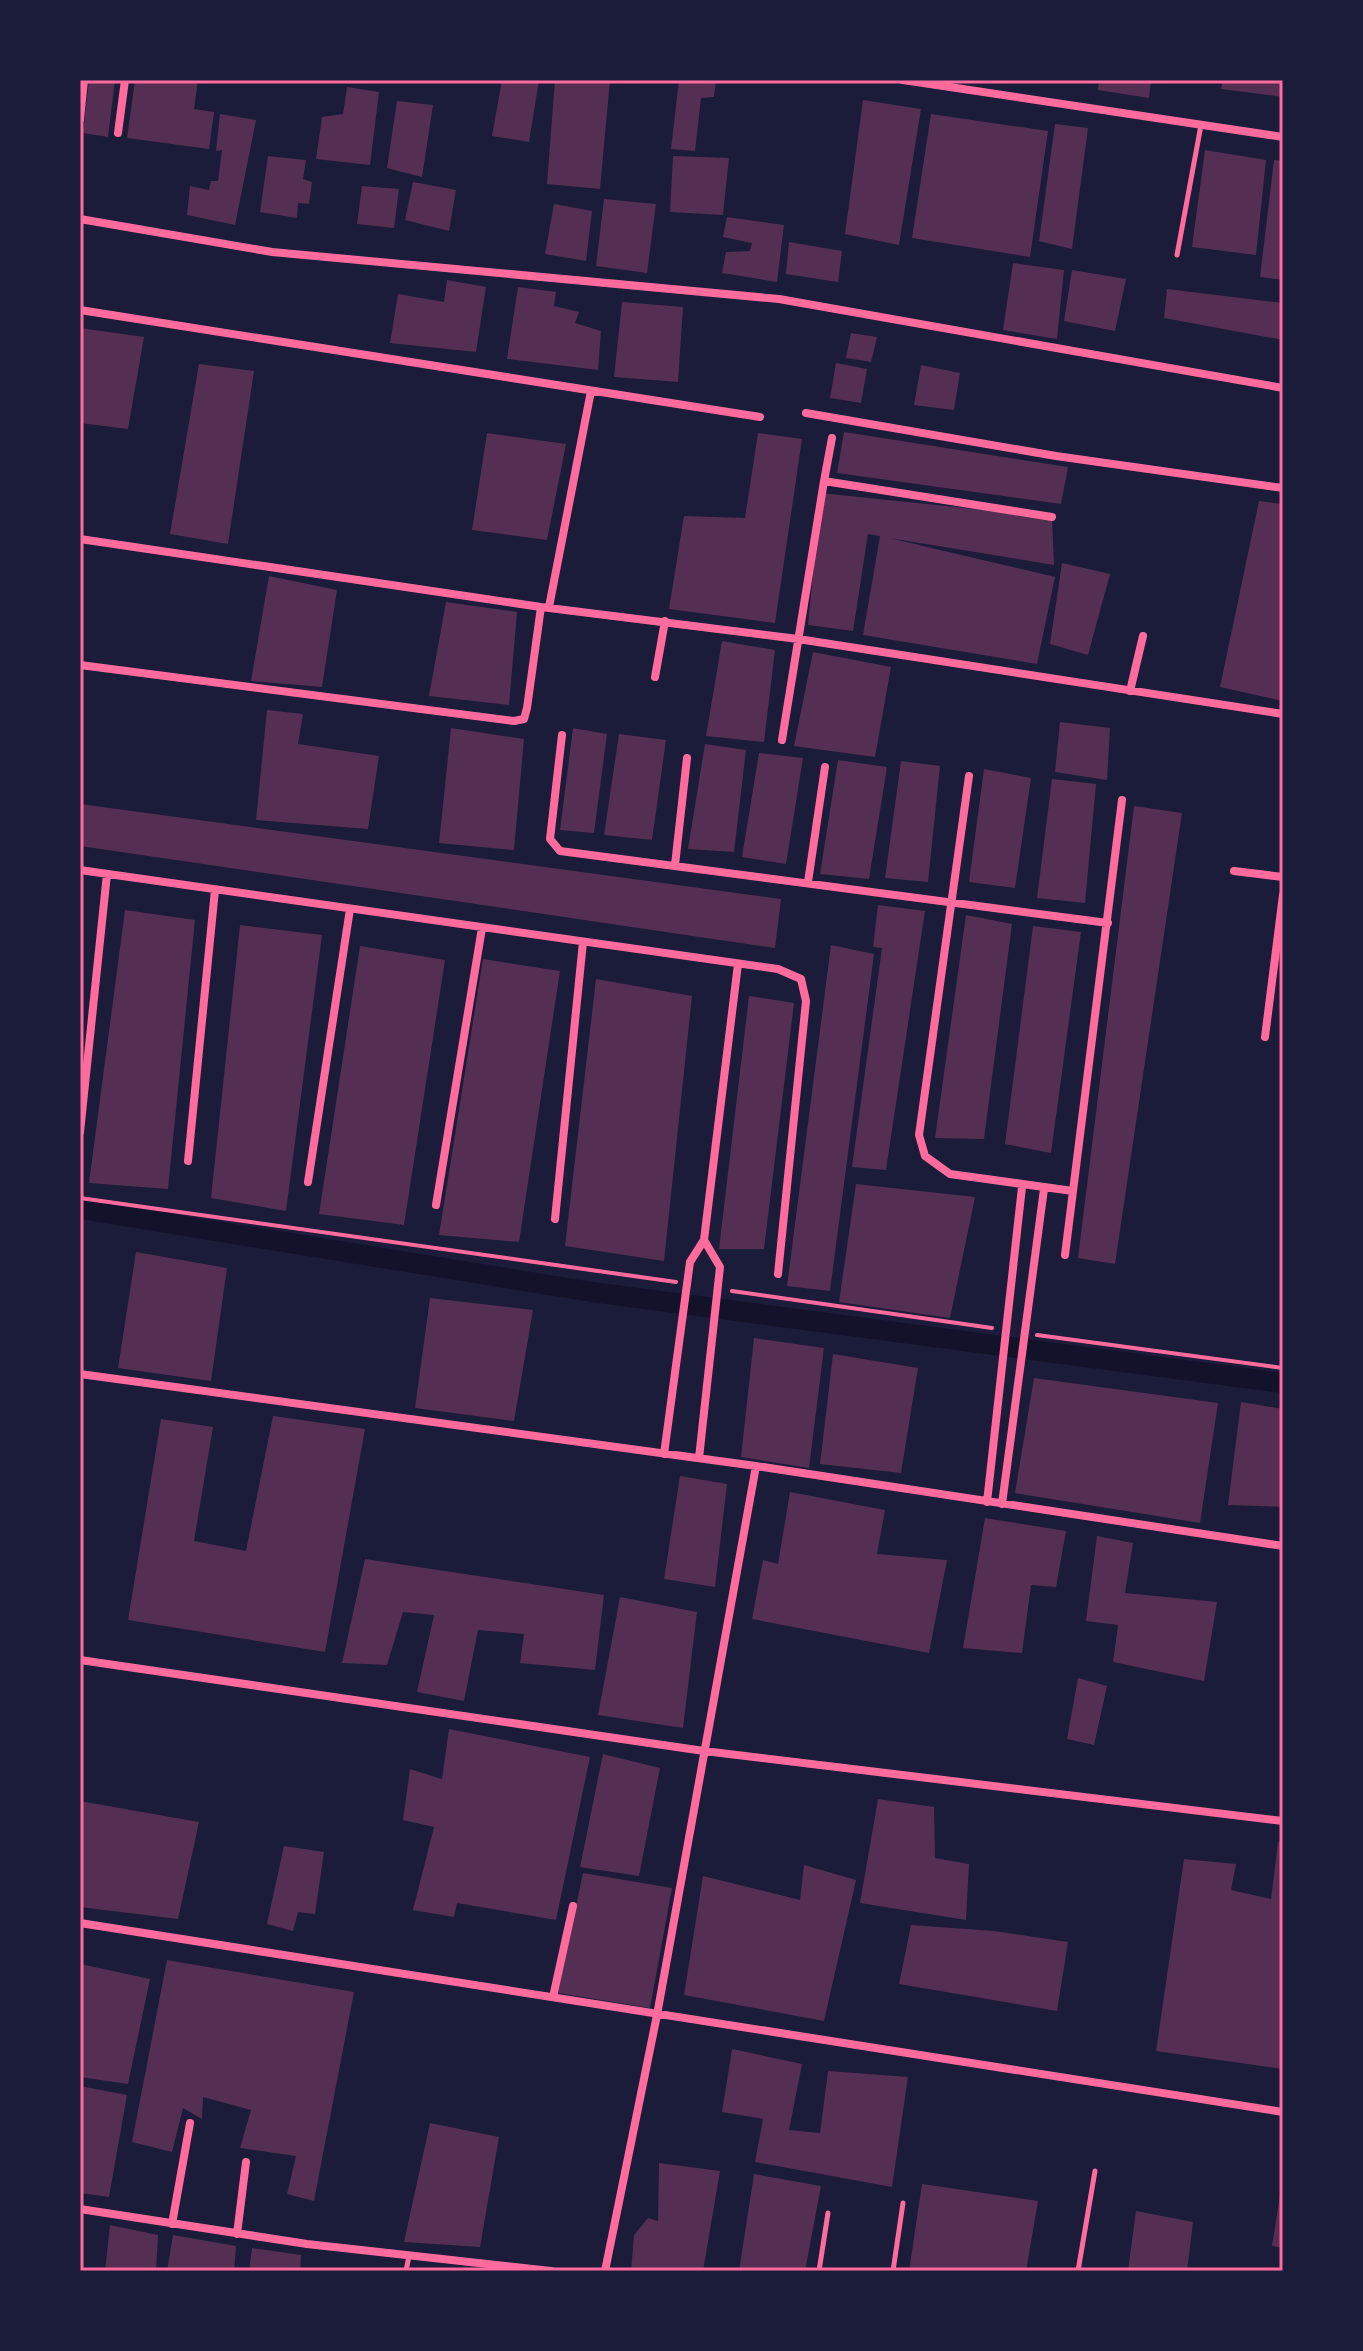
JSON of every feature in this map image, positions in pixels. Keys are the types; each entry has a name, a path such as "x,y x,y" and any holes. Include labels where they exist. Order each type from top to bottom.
{"street":[{"path":"80,119 84,80"},
{"path":"118,133 125,80"},
{"path":"903,80 1283,137"},
{"path":"80,219 272,252 779,299 1283,388"},
{"path":"80,310 760,417"},
{"path":"80,665 514,721 524,719 591,391"},
{"path":"806,413 1056,456 1283,488"},
{"path":"782,740 832,438"},
{"path":"824,481 1052,517"},
{"path":"80,539 545,607 798,639 1283,714"},
{"path":"655,677 665,621"},
{"path":"1130,691 1143,636"},
{"path":"562,735 552,846 560,851 1108,923"},
{"path":"675,865 687,758"},
{"path":"808,882 825,767"},
{"path":"969,776 919,1135 925,1156 950,1174 1022,1187 1073,1191"},
{"path":"1065,1255 1122,800"},
{"path":"80,870 778,969 801,979 806,1001 778,1274"},
{"path":"1234,871 1283,877"},
{"path":"80,1132 107,874"},
{"path":"188,1161 215,890"},
{"path":"1265,1037 1279,962 1283,895"},
{"path":"308,1182 350,909"},
{"path":"436,1205 482,928"},
{"path":"555,1219 583,942"},
{"path":"664,1454 690,1262 704,1240 738,964"},
{"path":"987,1502 1022,1187"},
{"path":"1002,1504 1044,1189"},
{"path":"699,1458 720,1267 704,1240"},
{"path":"1008,1315 1027,1317"},
{"path":"80,1374 756,1466 1283,1546"},
{"path":"998,1399 1017,1400"},
{"path":"605,2271 657,2015 756,1466"},
{"path":"80,1660 704,1751 1283,1821"},
{"path":"553,1997 573,1906"},
{"path":"80,1923 1283,2112"},
{"path":"172,2224 190,2123"},
{"path":"237,2234 246,2162"},
{"path":"80,2209 237,2234 551,2271"}],"lane":[{"path":"1177,255 1202,124"},
{"path":"1078,2271 1095,2171"},
{"path":"893,2271 903,2203"},
{"path":"819,2271 828,2213"},
{"path":"406,2271 409,2256"}],"building":[{"path":"89,80 115,80 108,137 83,133"},
{"path":"135,80 198,80 194,109 214,112 209,149 127,138"},
{"path":"502,80 539,80 529,142 492,136"},
{"path":"555,80 610,80 600,189 547,184"},
{"path":"679,80 716,80 714,97 701,98 695,151 671,149"},
{"path":"1099,80 1151,80 1149,98 1098,90"},
{"path":"1223,80 1283,80 1283,97 1221,89"},
{"path":"347,87 379,92 370,165 316,159 322,117 343,114"},
{"path":"863,100 921,109 899,245 845,234"},
{"path":"397,101 433,105 422,177 387,168"},
{"path":"220,114 256,120 235,225 187,215 190,186 209,190 211,181 218,181 222,150 216,151"},
{"path":"931,114 1048,131 1030,257 912,238"},
{"path":"1055,124 1088,128 1072,249 1039,241"},
{"path":"1205,150 1266,160 1256,255 1192,247"},
{"path":"268,156 306,160 303,179 312,182 309,204 298,203 297,218 260,212"},
{"path":"673,156 729,158 723,215 670,212"},
{"path":"1274,160 1283,161 1283,280 1260,277"},
{"path":"413,182 456,190 449,231 405,220"},
{"path":"362,186 399,189 394,228 357,224"},
{"path":"604,199 656,204 647,273 596,266"},
{"path":"554,204 592,211 586,261 545,254"},
{"path":"727,217 784,225 777,282 722,273 726,252 750,251 752,243 723,237"},
{"path":"789,242 842,251 838,282 786,274"},
{"path":"1013,263 1064,270 1057,339 1003,330"},
{"path":"1072,270 1126,279 1115,331 1064,321"},
{"path":"447,280 486,287 476,352 390,343 398,294 444,302"},
{"path":"518,287 556,292 554,306 579,312 575,323 601,331 598,370 507,359"},
{"path":"1167,289 1283,303 1283,340 1164,318"},
{"path":"622,302 683,307 678,382 614,377"},
{"path":"80,328 144,337 128,429 80,423"},
{"path":"851,333 877,337 871,362 846,358"},
{"path":"836,363 867,369 861,403 830,398"},
{"path":"199,364 254,371 228,544 170,534"},
{"path":"921,365 960,373 954,410 914,405"},
{"path":"844,432 1068,467 1061,504 837,473"},
{"path":"487,433 566,444 547,540 472,530"},
{"path":"758,433 802,439 775,623 669,609 684,516 745,518"},
{"path":"821,493 1052,517 1054,565 889,538 1055,577 1037,664 863,635 880,536 868,534 853,631 808,625"},
{"path":"1259,501 1283,504 1283,701 1220,687"},
{"path":"1062,563 1110,574 1088,655 1050,644"},
{"path":"269,576 337,590 322,687 251,681"},
{"path":"446,602 517,612 509,705 429,696"},
{"path":"722,641 775,650 764,742 706,736"},
{"path":"813,652 891,667 875,757 794,746"},
{"path":"267,710 303,714 298,744 379,756 368,829 256,820"},
{"path":"1060,722 1110,728 1107,780 1055,772"},
{"path":"451,728 524,739 514,850 439,843"},
{"path":"573,728 607,734 594,833 560,830"},
{"path":"619,734 666,740 652,840 604,835"},
{"path":"705,744 746,750 734,852 688,849"},
{"path":"759,753 803,758 786,864 742,857"},
{"path":"838,760 887,767 869,879 820,874"},
{"path":"901,761 940,766 928,882 885,878"},
{"path":"984,769 1031,778 1015,888 969,882"},
{"path":"1052,779 1096,784 1085,903 1037,898"},
{"path":"80,804 781,899 775,948 80,846"},
{"path":"1134,806 1182,813 1115,1264 1078,1258"},
{"path":"878,905 925,911 886,1170 852,1167 882,948 873,947"},
{"path":"125,910 195,920 168,1189 89,1183"},
{"path":"966,915 1012,924 984,1139 935,1138"},
{"path":"240,925 322,935 286,1211 211,1198"},
{"path":"1033,926 1081,932 1051,1153 1005,1144"},
{"path":"831,945 874,954 830,1291 787,1286"},
{"path":"360,946 445,960 404,1225 319,1214"},
{"path":"483,959 560,971 519,1242 439,1235"},
{"path":"596,979 692,996 664,1261 565,1246"},
{"path":"749,996 794,1003 764,1249 719,1249"},
{"path":"856,1184 975,1197 950,1318 839,1302"},
{"path":"136,1252 227,1268 211,1381 118,1368"},
{"path":"430,1298 533,1310 514,1421 415,1408"},
{"path":"754,1338 824,1348 809,1468 741,1457"},
{"path":"833,1354 918,1368 901,1473 820,1464"},
{"path":"1034,1378 1218,1403 1200,1523 1015,1493"},
{"path":"1241,1402 1283,1409 1283,1507 1228,1505"},
{"path":"273,1416 365,1429 325,1652 128,1620 161,1419 213,1427 194,1541 246,1551"},
{"path":"680,1476 727,1484 715,1587 664,1579"},
{"path":"790,1492 885,1510 877,1554 947,1560 929,1653 752,1619 763,1560 778,1564"},
{"path":"985,1518 1066,1531 1056,1587 1031,1585 1022,1653 963,1648"},
{"path":"1097,1536 1133,1543 1125,1593 1217,1602 1204,1681 1113,1662 1118,1625 1086,1621"},
{"path":"365,1559 604,1595 595,1670 520,1663 524,1634 478,1630 464,1701 417,1692 434,1615 403,1612 387,1665 342,1663"},
{"path":"620,1597 697,1612 683,1728 598,1715"},
{"path":"1078,1678 1107,1686 1094,1745 1067,1739"},
{"path":"449,1729 590,1757 556,1920 457,1903 454,1917 413,1910 434,1827 403,1820 410,1769 442,1779"},
{"path":"603,1754 660,1768 639,1876 580,1867"},
{"path":"878,1799 934,1807 935,1858 969,1864 966,1920 860,1903"},
{"path":"80,1801 199,1822 178,1919 80,1907"},
{"path":"1278,1842 1283,1843 1283,2069 1156,2051 1184,1859 1236,1864 1231,1890 1271,1899"},
{"path":"284,1846 324,1852 315,1914 298,1912 293,1931 267,1924"},
{"path":"804,1865 856,1880 824,2021 684,1995 703,1876 800,1900"},
{"path":"583,1873 672,1888 650,2008 558,1993"},
{"path":"911,1925 994,1931 1068,1942 1057,2011 899,1984"},
{"path":"167,1960 354,1992 314,2201 287,2194 296,2156 240,2148 251,2110 203,2097 202,2119 183,2108 172,2152 132,2142"},
{"path":"80,1964 150,1979 128,2084 80,2077"},
{"path":"732,2049 802,2064 789,2130 820,2133 828,2071 908,2077 892,2187 755,2162 763,2119 722,2112"},
{"path":"80,2086 127,2095 109,2197 80,2193"},
{"path":"430,2123 499,2137 480,2247 404,2242"},
{"path":"659,2163 720,2171 703,2271 631,2271 634,2235 648,2218 658,2221"},
{"path":"754,2174 821,2186 805,2271 739,2271"},
{"path":"922,2184 1038,2201 1026,2271 909,2271"},
{"path":"1283,2189 1283,2248 1272,2246"},
{"path":"1136,2211 1193,2222 1187,2271 1128,2271"},
{"path":"110,2225 158,2235 156,2271 105,2271"},
{"path":"173,2235 236,2246 234,2271 167,2271"},
{"path":"252,2248 301,2255 300,2271 249,2271"}],"waterway":[{"path":"80,1209 592,1292 1283,1383"}]}
